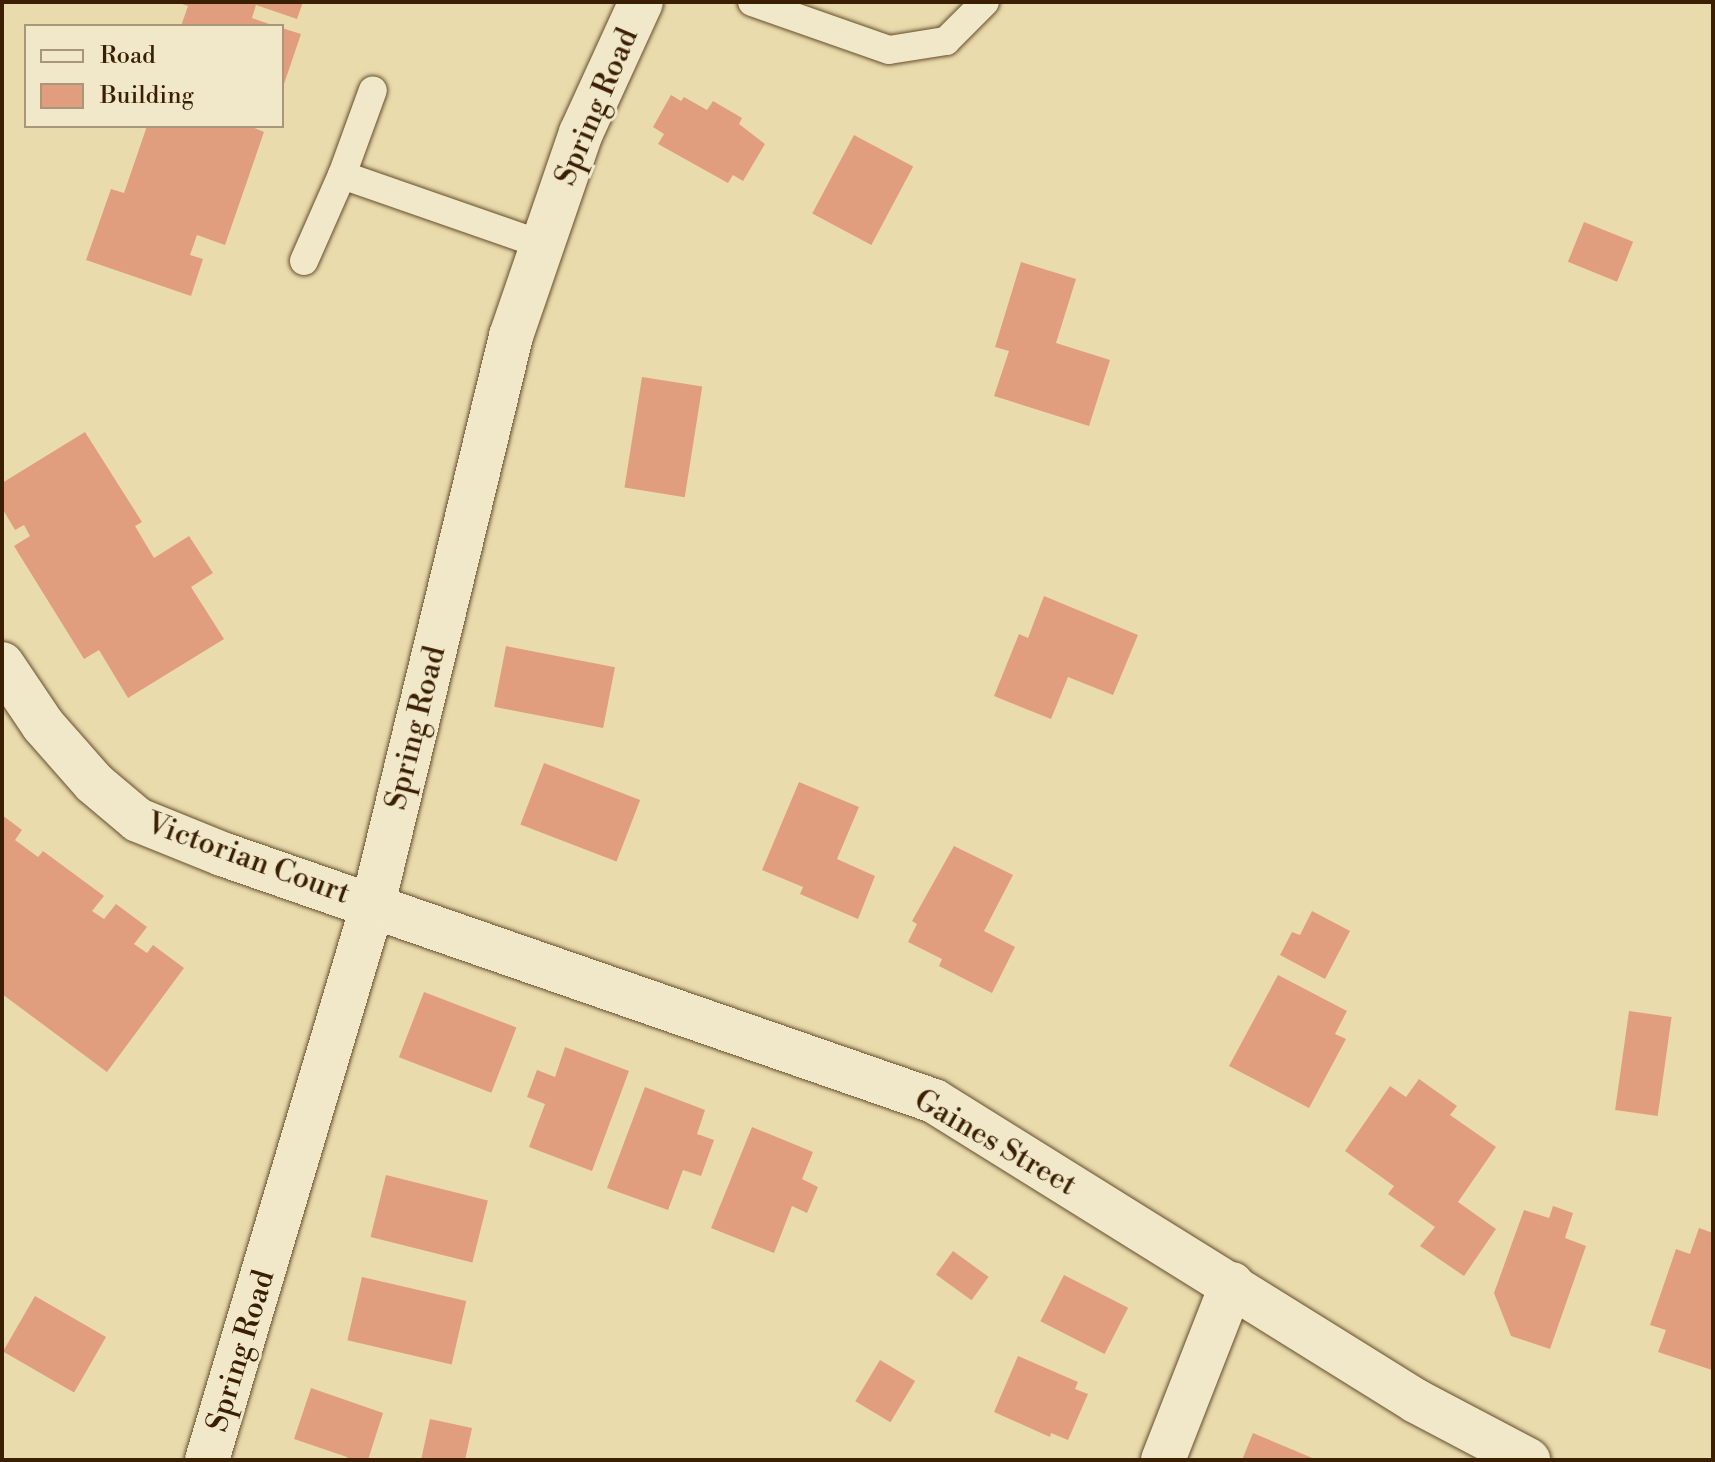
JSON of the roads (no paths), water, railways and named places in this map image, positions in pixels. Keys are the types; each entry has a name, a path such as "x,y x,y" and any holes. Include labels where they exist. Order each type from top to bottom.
{"street":[{"name":"Spring Road","path":"207,1460 373,904 511,336 581,133 641,2"},
{"name":"Victorian Court","path":"2,664 43,725 94,783 138,820 222,854 373,904"},
{"name":"Gaines Street","path":"373,904 934,1101 1416,1401 1528,1460"},
{"path":"1163,1460 1232,1284"}],"lane":[{"path":"752,2 889,50 946,41 985,2"},
{"path":"304,261 342,175 373,90"},
{"path":"342,175 543,245"}]}
